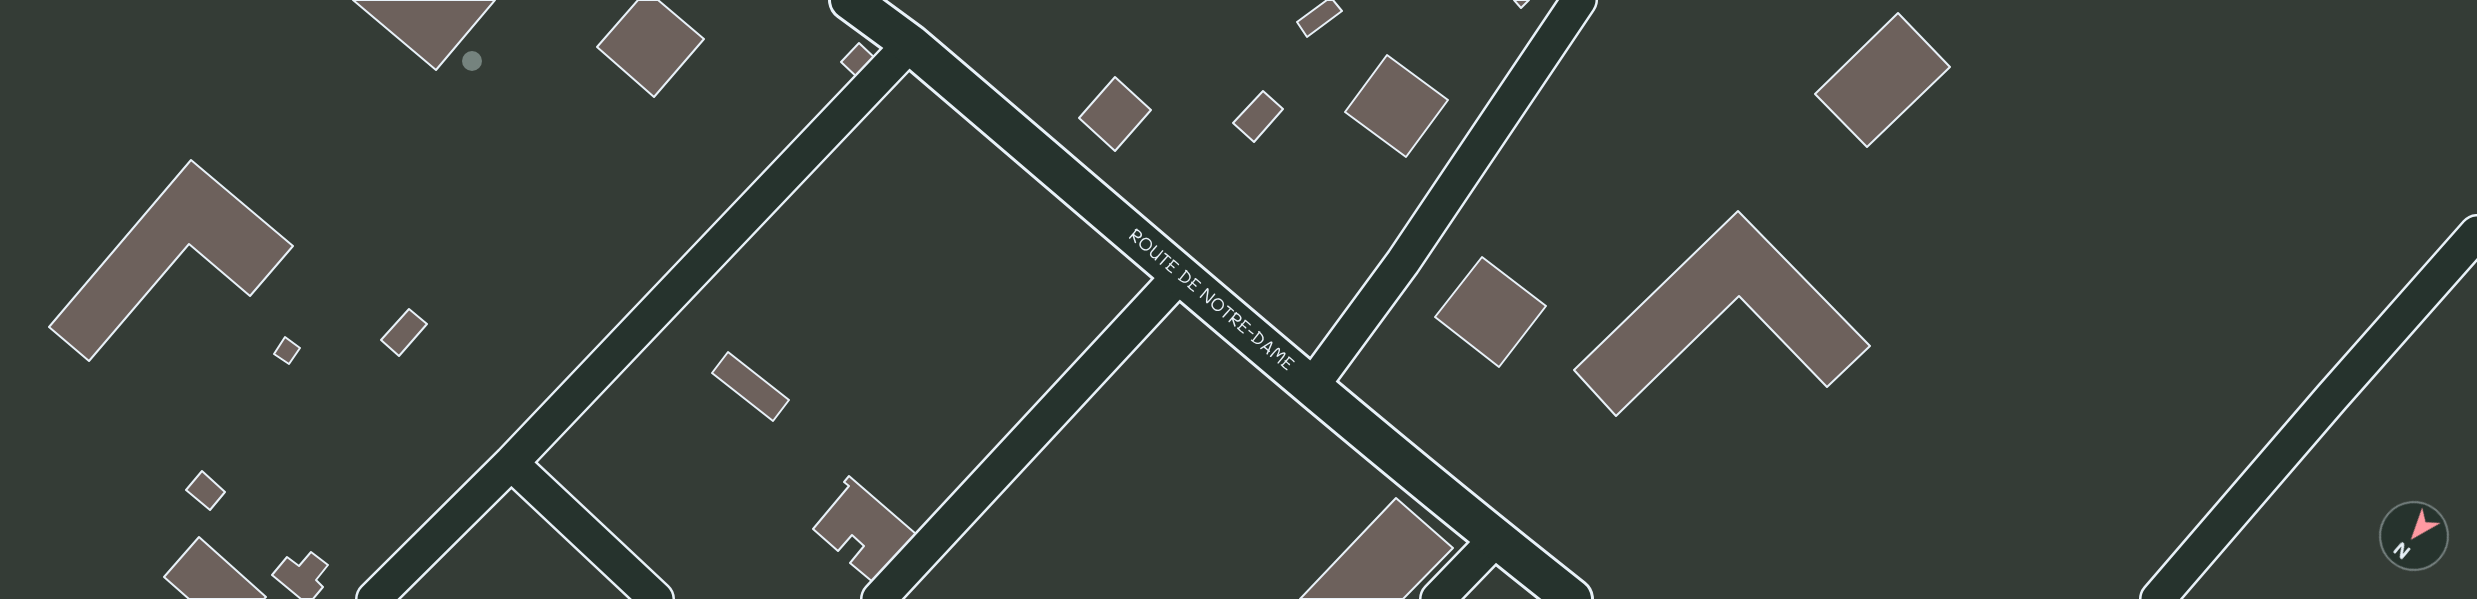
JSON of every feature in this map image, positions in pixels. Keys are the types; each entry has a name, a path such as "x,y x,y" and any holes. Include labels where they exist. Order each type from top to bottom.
{"street":[{"name":"ROUTE DE NOTRE-DAME","path":"850,0 910,44 1312,386 1572,599"},
{"path":"1312,386 1403,262 1579,0"},
{"path":"373,599 511,463 910,44"},
{"path":"2158,599 2477,233"},
{"path":"879,599 1181,274"},
{"path":"511,463 656,599"},
{"path":"1438,599 1496,539"}],"building":[{"path":"353,0 495,0 436,70"},
{"path":"638,0 658,0 704,39 654,97 597,47"},
{"path":"1327,0 1333,0 1342,11 1307,37 1297,22"},
{"path":"1514,0 1529,0 1521,8"},
{"path":"1898,13 1950,67 1867,147 1815,94"},
{"path":"859,43 877,60 859,79 841,62"},
{"path":"1387,55 1448,100 1406,157 1345,112"},
{"path":"1115,77 1151,110 1115,151 1079,118"},
{"path":"1263,91 1283,109 1254,142 1233,123"},
{"path":"191,160 293,246 250,296 189,244 89,361 49,327"},
{"path":"1738,211 1870,346 1827,387 1739,296 1616,416 1574,370"},
{"path":"1482,257 1546,306 1499,367 1435,317"},
{"path":"409,309 427,324 399,356 381,340"},
{"path":"285,337 300,348 289,364 274,354"},
{"path":"728,352 789,400 773,421 712,373"},
{"path":"202,471 225,492 210,510 186,490"},
{"path":"849,476 916,534 874,583 850,563 864,546 852,535 838,551 813,529 849,486 844,482"},
{"path":"1396,498 1453,548 1403,599 1300,599"},
{"path":"199,537 266,597 189,599 164,577"},
{"path":"311,552 328,565 316,580 323,587 313,599 301,599 272,575 287,557 299,566"}]}
